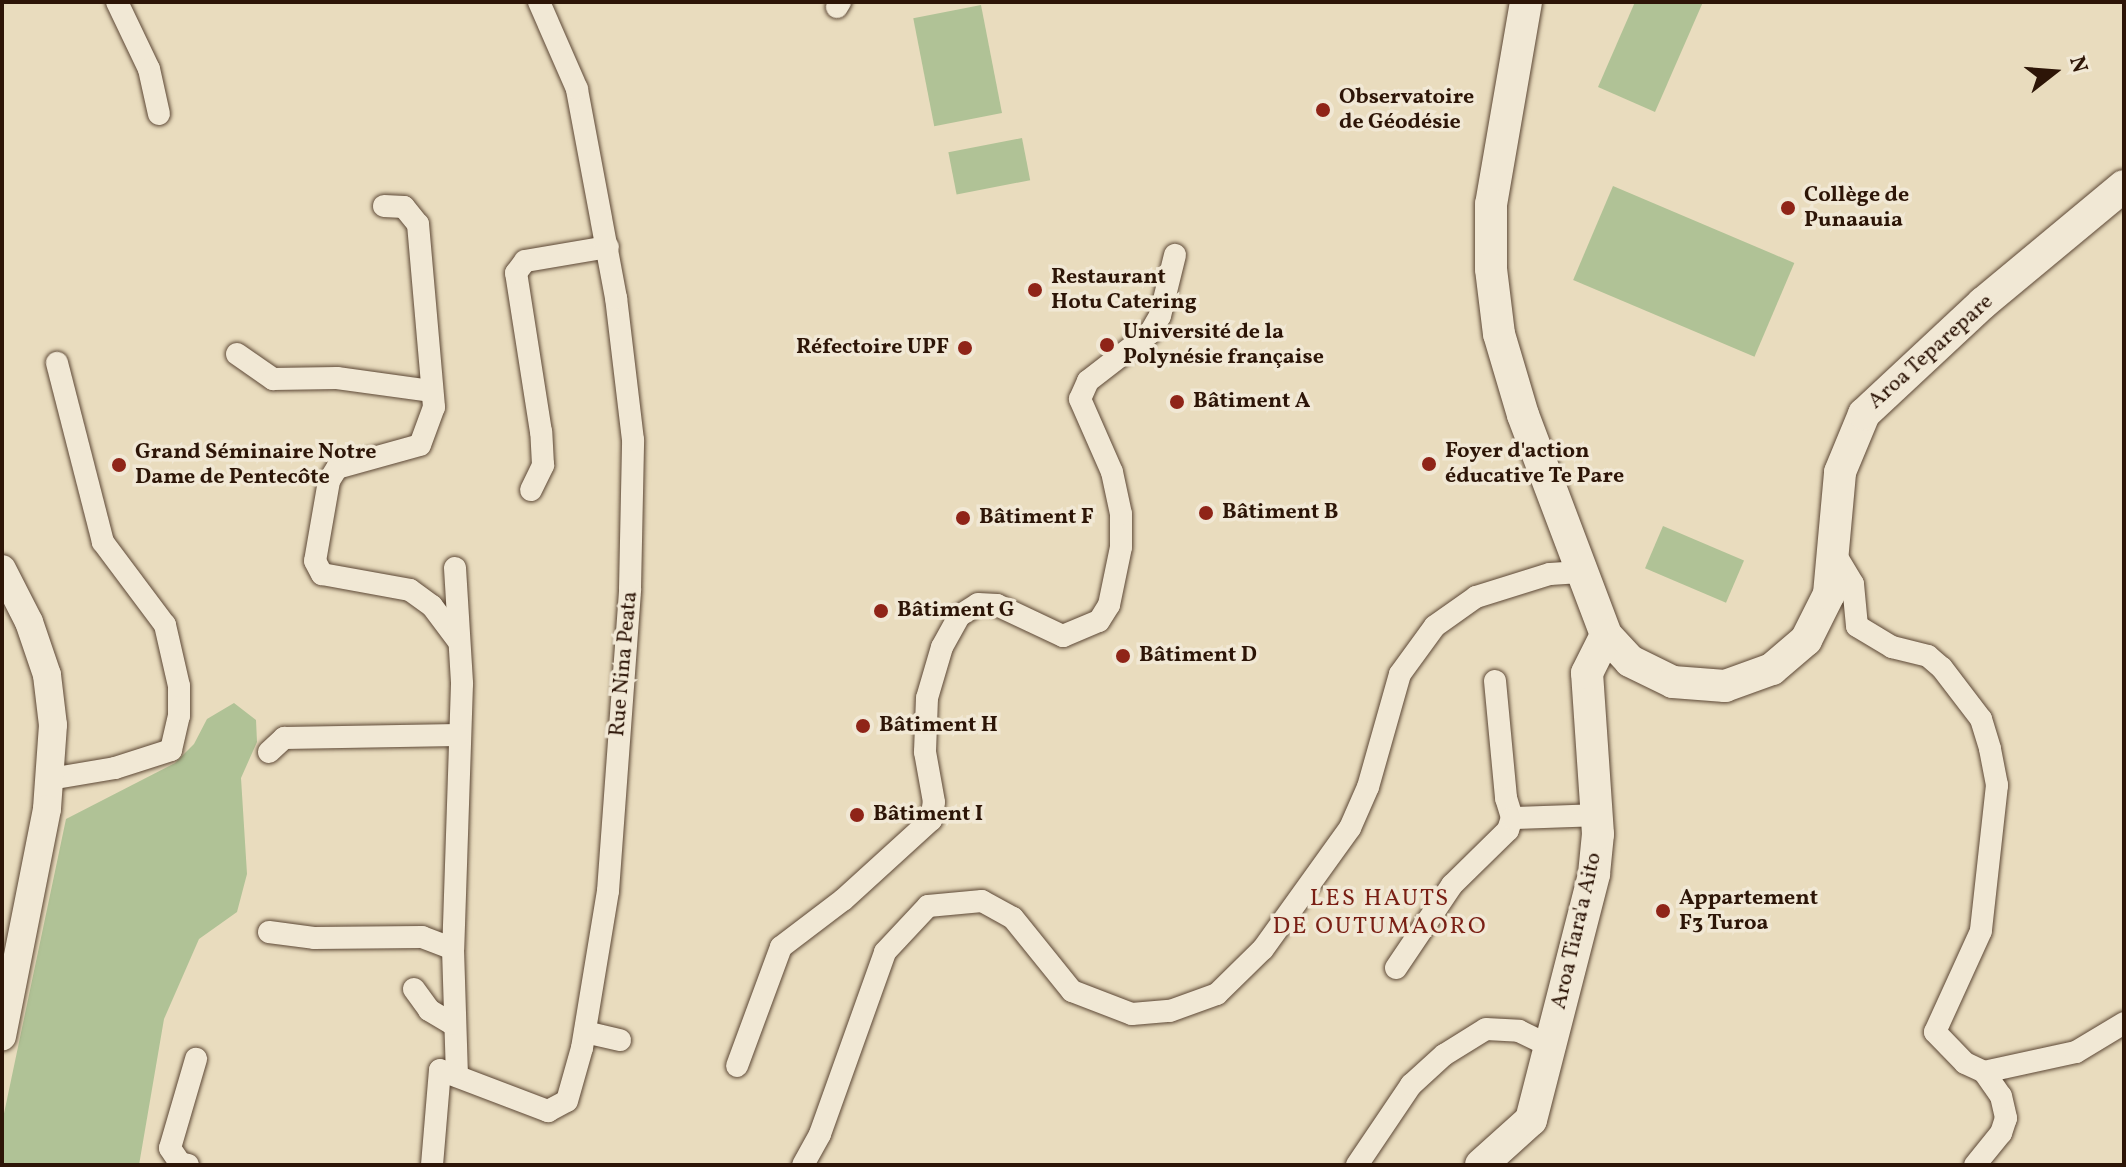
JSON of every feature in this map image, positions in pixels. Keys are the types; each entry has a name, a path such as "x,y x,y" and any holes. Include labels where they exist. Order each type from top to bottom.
{"main road":[{"name":"Aroa Teparepare","path":"1526,2 1502,122 1491,204 1491,269 1503,347 1580,572 1606,635 1630,661 1673,682 1725,686 1772,669 1806,640 1829,594 1840,472 1864,414 1972,312 2124,186"},
{"name":"Aroa Tiara'a Aito","path":"1481,1165 1531,1120 1594,874 1597,815 1587,673 1606,635"}],"street":[{"path":"117,2 149,69 159,114"},
{"name":"Rue Nina Peata","path":"457,1076 548,1111 558,1110 567,1101 585,1032 608,891 631,576 633,440 608,247 577,89 539,2"},
{"path":"384,206 404,207 418,224 432,417 420,445 337,468 329,481 315,561 322,574 410,590 432,606 459,642"},
{"path":"531,490 543,465 541,432 516,273 525,261 608,247"},
{"path":"737,1066 781,947 843,900 931,820 934,802 925,752 927,698 942,647 959,616 978,604 997,605 1063,636 1099,621 1109,605 1121,547 1121,514 1112,472 1080,399 1088,381 1150,333 1160,316 1175,255"},
{"path":"237,354 273,379 337,378 432,391"},
{"path":"50,779 115,768 171,750 179,716 179,686 165,625 103,542 57,363"},
{"path":"1835,554 1853,584 1857,626 1892,647 1928,656 1942,668 1981,719 1990,749 1997,785 1981,931 1935,1032 1965,1063 1984,1072 2001,1096 2006,1118 2001,1133 1975,1165"},
{"path":"432,1165 440,1070 457,1076 452,1024 453,949 459,873 459,642 455,568"},
{"path":"2,569 29,622 47,675 53,725 50,779 2,1037"},
{"path":"803,1165 820,1134 885,952 928,906 982,901 1013,918 1072,991 1132,1014 1170,1011 1217,994 1263,949 1350,828 1368,787 1400,674 1435,626 1476,597 1550,574 1580,572"},
{"path":"1396,968 1452,885 1508,830 1512,818 1506,798 1495,681"},
{"path":"269,752 284,738 458,735"},
{"path":"1512,818 1597,815"},
{"path":"269,932 314,938 422,937 453,949"},
{"path":"414,989 429,1010 452,1024"},
{"path":"1984,1072 2076,1052 2124,1023"},
{"path":"1357,1165 1411,1085 1444,1055 1486,1029 1519,1031 1550,1046"},
{"path":"585,1032 620,1040"},
{"path":"188,1165 170,1148 196,1059"}],"green space":[{"path":"1635,2 1703,2 1655,112 1598,87"},
{"path":"981,5 1002,113 934,126 913,18"},
{"path":"1022,138 1030,180 957,195 948,152"},
{"path":"1613,186 1794,263 1754,357 1573,280"},
{"path":"1663,526 1744,560 1726,603 1645,568"},
{"path":"234,703 256,720 257,742 241,778 247,874 237,912 199,939 164,1019 139,1165 2,1165 2,1123 66,819 175,763 194,744 207,719"}],"place":[{"name":"Observatoire de Géodésie","path":"1323,110"},
{"name":"Collège de Punaauia","path":"1788,208"},
{"name":"Restaurant Hotu Catering","path":"1035,290"},
{"name":"Université de la Polynésie française","path":"1107,345"},
{"name":"Réfectoire UPF","path":"965,348"},
{"name":"Bâtiment A","path":"1177,402"},
{"name":"Foyer d'action éducative Te Pare","path":"1429,464"},
{"name":"Grand Séminaire Notre Dame de Pentecôte","path":"119,465"},
{"name":"Bâtiment B","path":"1206,513"},
{"name":"Bâtiment F","path":"963,518"},
{"name":"Bâtiment G","path":"881,611"},
{"name":"Bâtiment D","path":"1123,656"},
{"name":"Bâtiment H","path":"863,726"},
{"name":"Bâtiment I","path":"857,815"},
{"name":"Appartement F3 Turoa","path":"1663,911"}],"district":[{"name":"LES HAUTS DE OUTUMAORO","path":"1380,914"}]}
